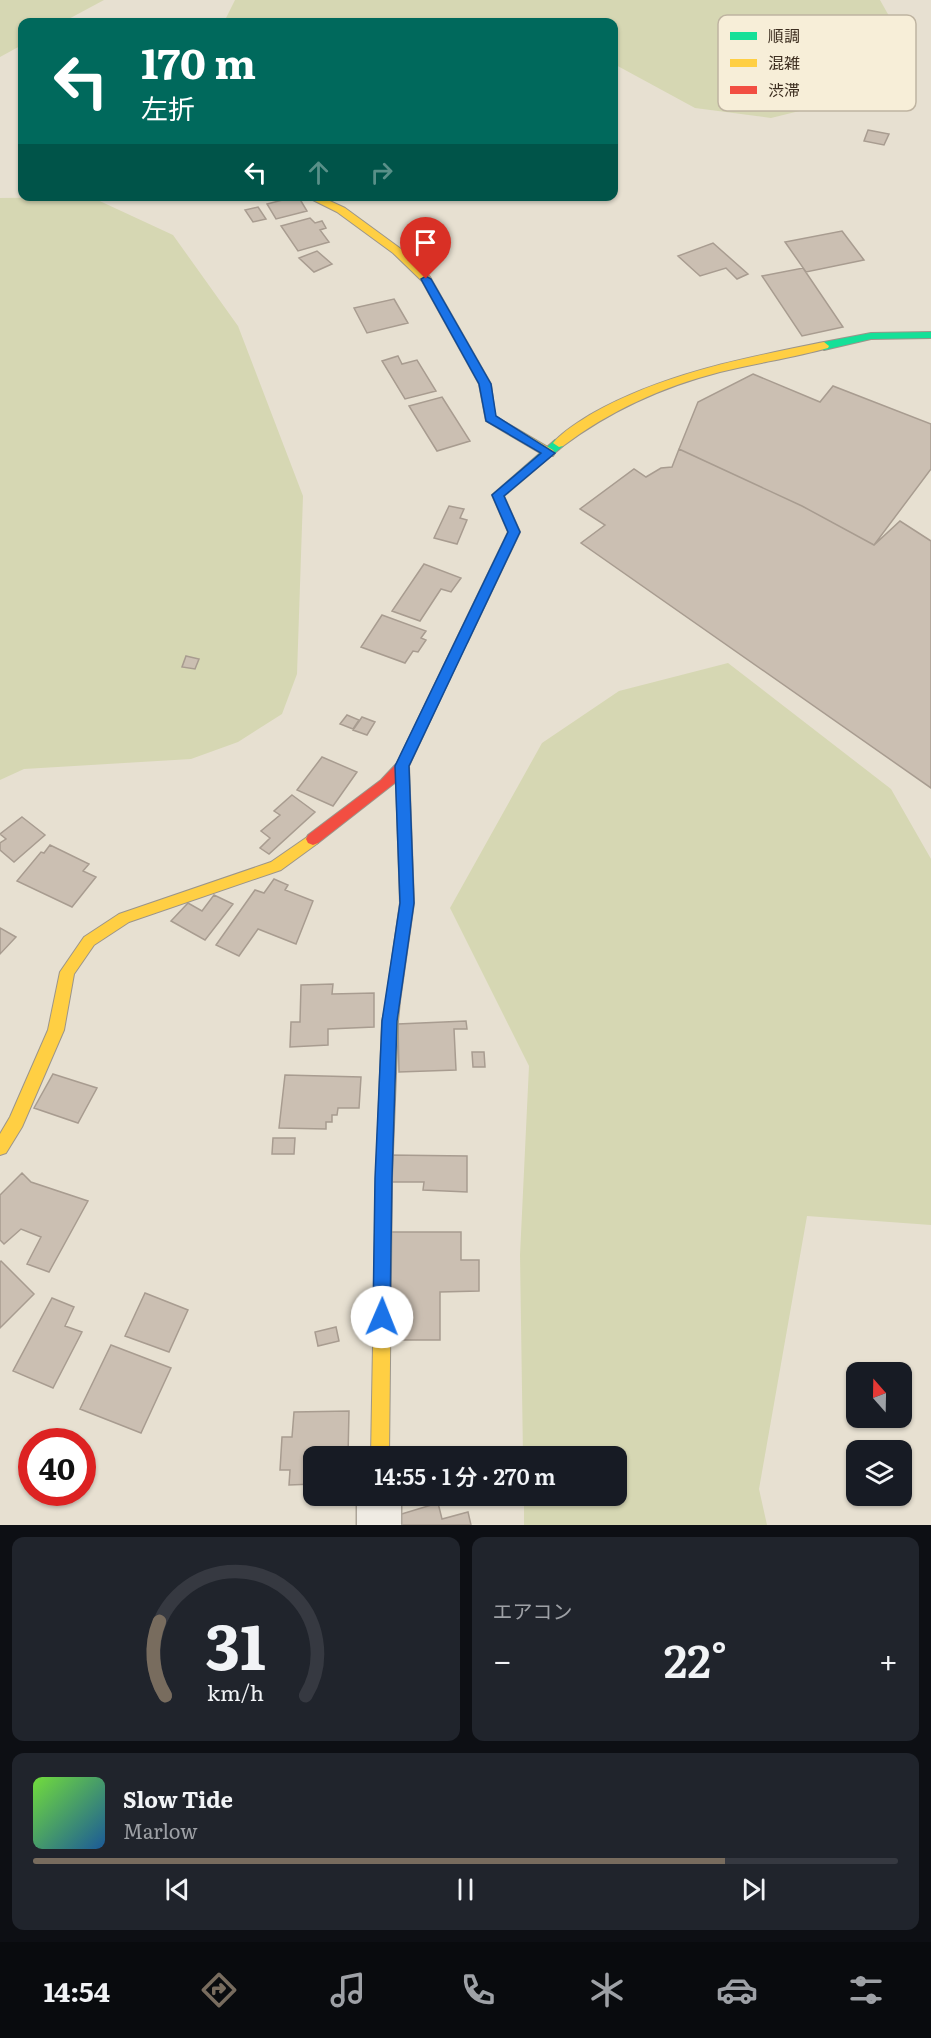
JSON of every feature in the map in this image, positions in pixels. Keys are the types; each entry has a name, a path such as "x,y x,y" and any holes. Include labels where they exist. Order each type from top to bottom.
{"street":[{"path":"321,201 341,210 397,251 426,279 485,384 490,418 549,453"},
{"path":"0,1148 16,1122 56,1030 67,972 89,941 124,918 276,866 386,784 402,766 514,532 498,495 580,425 651,388 726,366 871,336 931,335"},
{"path":"380,1446 384,1178 390,1021 407,903 402,766"},
{"path":"379,1506 379,1525"}],"green space":[{"path":"0,0 104,0 70,18 18,18 18,47 0,57"},
{"path":"235,0 880,0 888,15 718,15 718,111 799,111 771,118 695,108 618,66 618,18 226,18"},
{"path":"0,198 18,198 18,201 100,201 173,235 238,326 303,496 297,674 282,714 238,742 191,759 24,769 0,780"},
{"path":"728,663 891,789 931,859 931,1225 807,1216 759,1489 767,1525 524,1525 524,1506 627,1506 627,1446 523,1446 520,1255 529,1066 450,908 542,743 619,691"}],"building":[{"path":"868,130 889,134 884,145 864,141"},
{"path":"279,201 301,201 307,211 276,219 267,204"},
{"path":"258,207 266,219 253,222 245,210"},
{"path":"310,218 315,223 322,221 326,228 320,230 329,242 298,251 281,226"},
{"path":"842,231 864,260 806,272 785,242"},
{"path":"713,243 748,274 737,279 726,268 700,276 678,256"},
{"path":"317,251 332,264 314,272 299,258"},
{"path":"803,268 843,327 802,336 762,276"},
{"path":"394,299 408,323 367,333 354,308"},
{"path":"398,356 402,364 417,360 436,391 405,399 382,361"},
{"path":"753,374 820,402 833,386 931,424 931,469 874,545 802,506 679,449 698,402"},
{"path":"442,397 470,441 437,451 409,406"},
{"path":"679,449 802,506 874,545 900,521 931,541 931,788 581,543 605,525 580,509 634,469 646,477 661,468 672,467"},
{"path":"449,506 464,509 460,518 467,520 457,544 434,538"},
{"path":"424,564 461,578 451,592 441,589 420,621 392,611"},
{"path":"382,615 426,631 421,638 426,640 418,652 413,651 405,663 361,647"},
{"path":"186,656 199,659 195,669 182,667"},
{"path":"347,715 359,720 353,729 340,724"},
{"path":"362,717 375,722 367,735 353,730"},
{"path":"322,757 357,772 333,806 297,790"},
{"path":"292,795 315,812 269,854 260,848 270,838 261,831 280,815 274,811"},
{"path":"22,817 45,835 14,862 0,850 0,843 6,839 0,834"},
{"path":"50,845 89,864 83,871 96,877 72,907 17,881 41,852 44,853"},
{"path":"274,879 288,885 285,890 313,901 296,944 258,929 239,956 216,945 255,890 264,893"},
{"path":"214,895 233,904 205,940 171,921 188,903 202,911"},
{"path":"0,928 16,937 0,954"},
{"path":"333,984 332,994 374,993 374,1027 328,1029 328,1045 290,1047 291,1022 300,1022 301,985"},
{"path":"466,1021 467,1029 454,1029 456,1070 399,1072 398,1024"},
{"path":"472,1052 484,1052 485,1067 473,1067"},
{"path":"53,1074 97,1088 78,1123 34,1108"},
{"path":"285,1075 361,1077 359,1108 338,1108 337,1115 332,1115 332,1122 326,1122 326,1129 279,1128"},
{"path":"273,1138 295,1138 294,1154 272,1154"},
{"path":"388,1155 467,1156 467,1192 423,1190 424,1182 387,1182"},
{"path":"22,1173 31,1182 88,1201 49,1272 27,1264 41,1237 21,1229 4,1244 0,1240 0,1195"},
{"path":"384,1232 461,1232 461,1260 479,1260 479,1291 440,1292 440,1340 393,1340"},
{"path":"0,1262 34,1294 0,1328"},
{"path":"145,1293 188,1310 169,1352 125,1336"},
{"path":"52,1298 74,1307 65,1326 82,1332 53,1388 13,1371"},
{"path":"336,1327 339,1341 318,1346 315,1332"},
{"path":"111,1345 171,1368 141,1433 80,1409"},
{"path":"349,1411 348,1446 303,1446 303,1484 289,1485 290,1470 280,1470 282,1437 292,1437 294,1412"},
{"path":"428,1506 439,1506 442,1519 468,1512 471,1525 386,1525 385,1519"}],"traffic: fast":[{"path":"824,346 871,336 931,335"},
{"path":"462,640 514,532 498,495 559,443"}],"traffic: slow":[{"path":"321,201 341,210 397,251 426,279 485,384 490,418 549,453"},
{"path":"559,443 588,422 619,404 651,390 719,368 824,346"},
{"path":"0,1148 16,1122 56,1030 67,972 89,941 124,918 276,866 313,839"},
{"path":"380,1446 384,1178 390,1021 393,1001"}],"traffic: jam":[{"path":"313,839 386,784 402,766 462,640"},
{"path":"393,1001 407,903 402,766"}],"route":[{"path":"382,1317 390,1021 407,903 402,766 514,532 498,495 549,453 490,418 485,384 426,279"}]}
